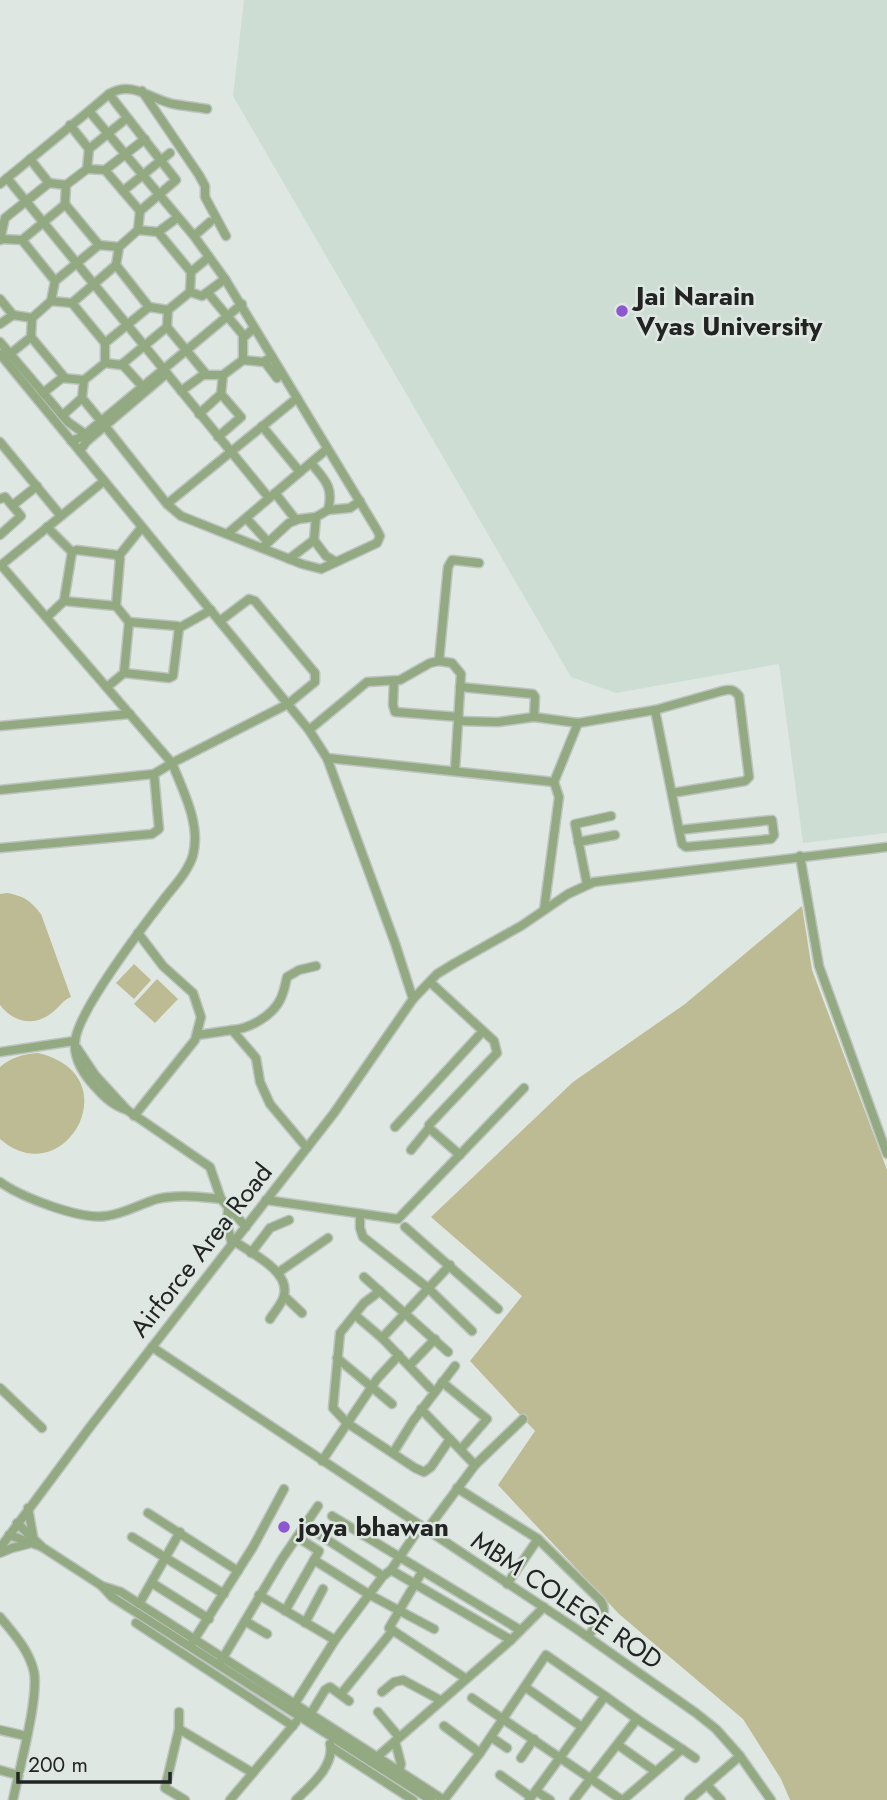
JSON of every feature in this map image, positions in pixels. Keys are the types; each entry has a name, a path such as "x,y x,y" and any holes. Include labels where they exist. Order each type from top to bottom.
{"street":[{"path":"207,108 171,104 142,91 121,88 109,94 4,181 25,201 218,437 296,520"},
{"path":"142,91 199,175 205,186 205,197 226,236"},
{"path":"51,301 72,303 116,265 118,247 138,230 140,211 176,180 109,94"},
{"path":"89,111 194,236 225,279 242,304 277,378"},
{"path":"89,149 127,118"},
{"path":"70,125 89,149 87,169"},
{"path":"65,204 22,240 1,240 2,218 48,183 65,185 87,169 105,170 145,139"},
{"path":"123,191 170,153"},
{"path":"30,159 48,183"},
{"path":"105,170 140,211"},
{"path":"65,185 65,204 99,245"},
{"path":"138,230 158,232 177,218"},
{"path":"194,236 211,222"},
{"path":"158,232 191,272 190,292 168,310 167,327 206,374"},
{"path":"22,240 55,281"},
{"path":"65,378 31,337 32,318 51,301 55,281 76,263 99,245 118,247"},
{"path":"191,272 209,257"},
{"path":"116,265 149,307 168,310"},
{"path":"190,292 202,296 225,279"},
{"path":"208,293 244,337 243,360"},
{"path":"0,299 13,315 32,318"},
{"path":"63,415 82,398 84,380 104,363 105,343 72,303"},
{"path":"71,441 103,423 242,304"},
{"path":"105,343 149,307"},
{"path":"0,324 13,315"},
{"path":"104,363 122,363 167,327"},
{"path":"244,337 254,328"},
{"path":"10,354 31,337"},
{"path":"0,342 68,422 85,435"},
{"path":"0,354 288,704 327,758 413,999"},
{"path":"181,391 206,374 223,374 243,360 268,359"},
{"path":"82,398 167,504 181,516 265,545 289,559 321,569 371,547 377,543 380,536 297,398 268,359"},
{"path":"122,363 142,387"},
{"path":"80,451 103,423 142,387 164,372"},
{"path":"199,414 221,394 223,374"},
{"path":"43,393 58,379 84,380"},
{"path":"218,437 241,417 221,394"},
{"path":"167,504 297,398"},
{"path":"262,426 300,472"},
{"path":"0,442 61,516"},
{"path":"227,534 327,449"},
{"path":"311,463 330,487 328,510"},
{"path":"104,481 1,565 172,763 194,825 193,854 183,874 138,933 85,1015 75,1044 78,1061 89,1080 111,1103 131,1113 210,1167 221,1199 246,1227"},
{"path":"13,505 37,486"},
{"path":"0,499 5,497 21,517 0,535"},
{"path":"265,545 289,523 316,517 328,510 351,508 360,501"},
{"path":"316,517 314,541 326,556 336,562"},
{"path":"246,518 265,545"},
{"path":"47,527 72,552"},
{"path":"142,527 118,557 116,606 129,622 179,628 211,610"},
{"path":"289,559 314,541"},
{"path":"72,552 77,550 118,557"},
{"path":"47,617 65,601 72,552"},
{"path":"439,661 448,567 452,560 479,563"},
{"path":"0,790 154,774 288,704 315,682 315,673 255,601 248,599 220,621"},
{"path":"65,601 116,606"},
{"path":"107,687 124,673 129,622"},
{"path":"124,673 169,678 173,676 179,628"},
{"path":"309,730 367,682 394,681 439,661 452,663 461,674 455,771"},
{"path":"394,681 395,712 498,722 534,718 578,723 655,710 731,689 739,696 749,777 745,781 672,793"},
{"path":"460,687 533,694 534,718"},
{"path":"655,710 672,793 679,830 682,844 685,847 771,839 774,835 773,822 769,820 679,830"},
{"path":"0,726 130,714"},
{"path":"544,910 559,797 554,782 578,723"},
{"path":"327,758 554,782"},
{"path":"0,848 152,834 159,829 154,774"},
{"path":"587,884 575,827 577,822 611,816"},
{"path":"578,842 615,835"},
{"name":"Airforce Area Road","path":"0,1548 28,1508 334,1113 413,999 446,968 521,926 587,884 887,846"},
{"path":"800,856 820,966 887,1154"},
{"path":"131,1113 198,1035 201,1017 193,993 163,966 138,933"},
{"path":"198,1035 232,1030 268,1015 281,999 288,977 299,970 316,966"},
{"path":"411,1150 429,1128 431,1121 497,1053 494,1041 430,982"},
{"path":"232,1030 256,1058 260,1083 270,1104 307,1148"},
{"path":"395,1127 483,1031"},
{"path":"0,1052 75,1044"},
{"path":"266,1200 398,1219 524,1088"},
{"path":"429,1128 460,1155"},
{"path":"0,1182 27,1197 94,1217 170,1197 221,1199"},
{"path":"228,1209 227,1224 233,1243 279,1272 284,1296 302,1313"},
{"path":"235,1216 258,1211"},
{"path":"360,1215 363,1237 428,1289 472,1331"},
{"path":"251,1253 270,1228 289,1220"},
{"path":"405,1227 498,1309"},
{"path":"279,1272 328,1238"},
{"path":"382,1338 450,1265"},
{"path":"364,1277 448,1352"},
{"path":"380,1291 364,1303 340,1333 333,1408 347,1423 424,1472 450,1438"},
{"path":"270,1319 284,1296"},
{"path":"355,1315 410,1365 430,1388"},
{"path":"410,1365 435,1339"},
{"name":"MBM COLEGE ROD","path":"152,1347 588,1636 696,1713 716,1729 740,1756 771,1800"},
{"path":"322,1461 373,1386 399,1355"},
{"path":"337,1358 393,1404"},
{"path":"393,1453 455,1366"},
{"path":"442,1382 487,1419 461,1449"},
{"path":"0,1388 42,1428"},
{"path":"422,1409 475,1465"},
{"path":"292,1707 335,1640 399,1558 475,1465 523,1419"},
{"path":"457,1488 538,1539 582,1580 605,1607 605,1614 588,1636"},
{"path":"192,1643 238,1571 284,1489"},
{"path":"219,1665 259,1595 318,1507"},
{"path":"28,1508 32,1541"},
{"path":"148,1513 238,1571"},
{"path":"332,1516 520,1630"},
{"path":"17,1523 32,1541"},
{"path":"306,1526 511,1640"},
{"path":"139,1604 180,1532"},
{"path":"9,1535 32,1541 102,1586 112,1597 192,1643"},
{"path":"132,1537 224,1594"},
{"path":"285,1611 319,1551 297,1537"},
{"path":"507,1584 538,1539"},
{"path":"0,1553 32,1541"},
{"path":"314,1560 370,1595 434,1629"},
{"path":"422,1572 389,1628 465,1678"},
{"path":"152,1583 209,1619"},
{"path":"102,1586 121,1592 139,1604 192,1643 293,1726"},
{"path":"305,1623 324,1589"},
{"path":"259,1595 335,1640"},
{"path":"377,1757 511,1640 544,1607"},
{"path":"0,1617 23,1647 34,1675 32,1707 13,1800"},
{"path":"245,1620 267,1634"},
{"path":"136,1623 219,1665 292,1707 328,1735 444,1800 491,1737 546,1655 695,1758"},
{"path":"341,1694 393,1630"},
{"path":"382,1692 394,1682 403,1680 440,1700"},
{"path":"525,1686 582,1727"},
{"path":"230,1800 293,1726 306,1717 328,1688 333,1688 349,1701"},
{"path":"532,1796 605,1696"},
{"path":"472,1698 623,1800 682,1749"},
{"path":"179,1712 179,1728 165,1788 185,1800"},
{"path":"378,1712 397,1739 401,1760 398,1774"},
{"path":"306,1717 377,1757 431,1800"},
{"path":"574,1800 637,1719"},
{"path":"444,1726 480,1752"},
{"path":"179,1728 253,1773"},
{"path":"0,1730 26,1736"},
{"path":"296,1800 318,1777 330,1759 328,1735"},
{"path":"491,1737 507,1748"},
{"path":"521,1758 534,1739"},
{"path":"618,1745 655,1771"},
{"path":"331,1747 413,1800"},
{"path":"689,1800 740,1756"},
{"path":"0,1770 18,1775"},
{"path":"500,1775 532,1796 550,1800"},
{"path":"707,1784 720,1800"}],"shaded area":[{"name":"Jai Narain Vyas University","path":"244,0 887,0 887,833 803,843 779,664 616,693 571,677 233,96"},
{"path":"7,893 27,900 41,914 71,997 47,1016 33,1021 12,1016 0,1005 0,894"},
{"path":"802,906 812,970 887,1170 887,1800 790,1800 781,1779 743,1719 619,1614 498,1485 535,1431 470,1361 522,1296 431,1217 573,1082 685,1004"},
{"path":"134,964 151,980 134,999 116,983"},
{"path":"157,979 178,999 155,1023 134,1004"},
{"path":"38,1053 66,1065 81,1084 84,1105 78,1125 65,1142 46,1152 24,1152 0,1139 0,1067 18,1057"}],"place":[{"name":"Jai Narain Vyas University","path":"622,311"},
{"name":"joya bhawan","path":"284,1527"}]}
